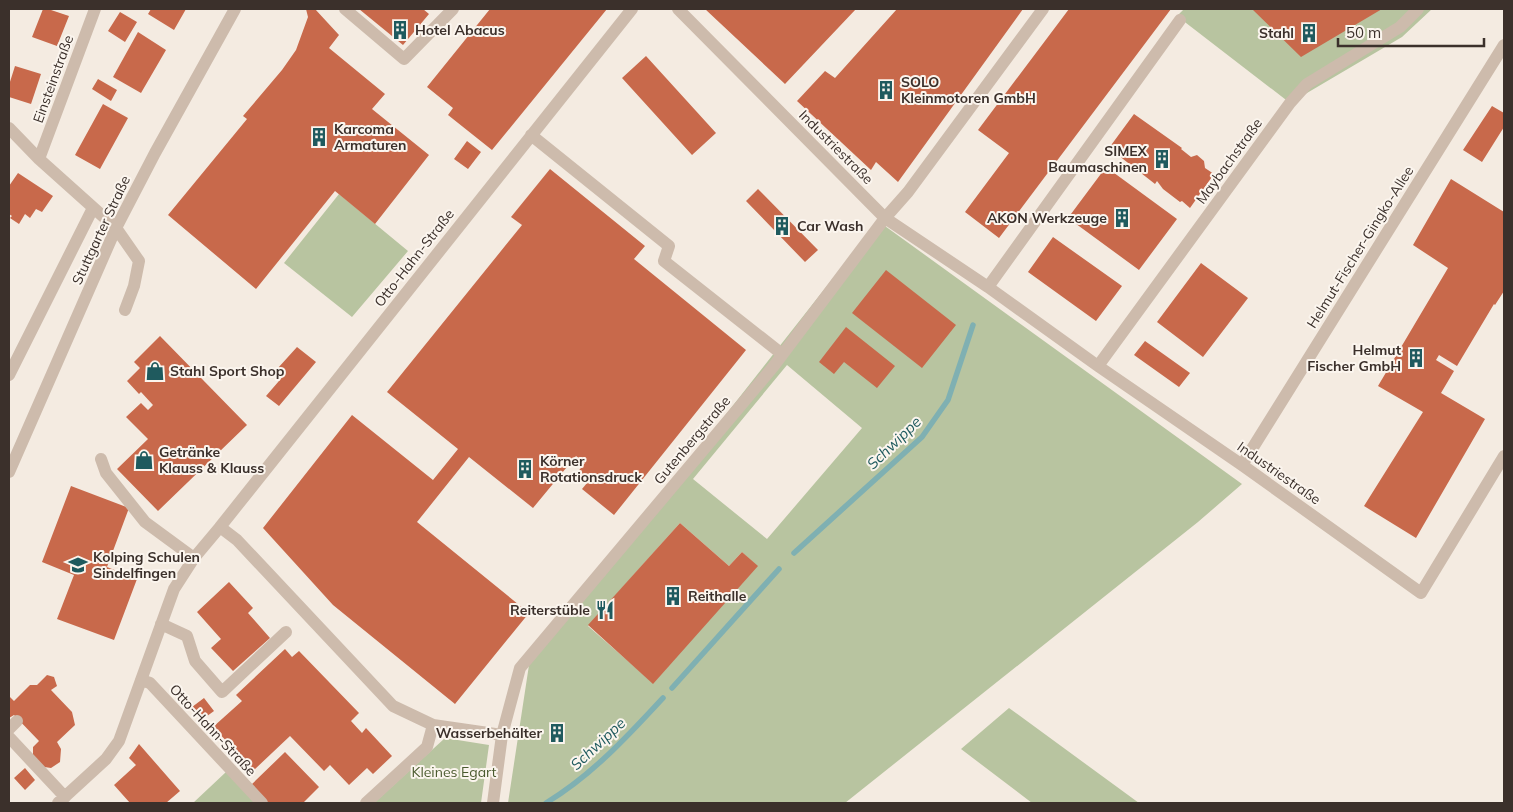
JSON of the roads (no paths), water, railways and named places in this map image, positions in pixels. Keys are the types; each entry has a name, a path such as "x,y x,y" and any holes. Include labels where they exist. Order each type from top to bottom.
{"street":[{"name":"Einsteinstraße","path":"39,159 95,9"},
{"name":"Stuttgarter Straße","path":"9,472 116,228 155,153 235,9"},
{"path":"345,9 404,59 453,9"},
{"name":"Otto-Hahn-Straße","path":"61,800 106,758 119,740 174,589 194,558 632,9"},
{"name":"Industriestraße","path":"678,9 886,218 1242,465 1420,593 1504,456"},
{"name":"Gutenbergstraße","path":"502,735 520,668 782,354 908,192 1043,9"},
{"name":"Maybachstraße","path":"1098,366 1290,103 1307,84 1400,27 1418,9"},
{"path":"988,287 1180,20"},
{"name":"Helmut-Fischer-Gingko-Allee","path":"1242,465 1504,45"},
{"path":"9,128 39,159 116,228 139,261 134,286 126,310"},
{"path":"531,135 669,246 664,261 782,354"},
{"name":"Stuttgarter Straße","path":"9,375 93,208"},
{"path":"101,459 106,473 145,522 194,558"},
{"path":"220,527 237,540 393,706 433,726 502,735 493,803"},
{"path":"161,624 187,636 195,661 222,692 286,632"},
{"name":"Otto-Hahn-Straße","path":"141,680 150,683 262,803"},
{"path":"366,803 427,747 433,726"},
{"path":"9,738 61,800"}],"waterway":[{"name":"Schwippe","path":"794,553 922,437 948,400 973,325"},
{"name":"Schwippe","path":"672,688 779,569"},
{"name":"Schwippe","path":"546,803 594,768 663,698"}],"place":[{"name":"Hotel Abacus","path":"400,30"},
{"name":"Stahl","path":"1309,33"},
{"name":"SOLO Kleinmotoren GmbH","path":"886,90"},
{"name":"Karcoma Armaturen","path":"319,137"},
{"name":"SIMEX Baumaschinen","path":"1162,159"},
{"name":"AKON Werkzeuge","path":"1122,218"},
{"name":"Car Wash","path":"782,226"},
{"name":"Helmut Fischer GmbH","path":"1416,358"},
{"name":"Stahl Sport Shop","path":"155,371"},
{"name":"Getränke Klauss & Klauss","path":"144,460"},
{"name":"Körner Rotationsdruck","path":"525,469"},
{"name":"Kolping Schulen Sindelfingen","path":"78,565"},
{"name":"Reithalle","path":"673,596"},
{"name":"Reiterstüble","path":"605,610"},
{"name":"Wasserbehälter","path":"557,733"}],"park label":[{"name":"Kleines Egart","path":"454,772"}]}
